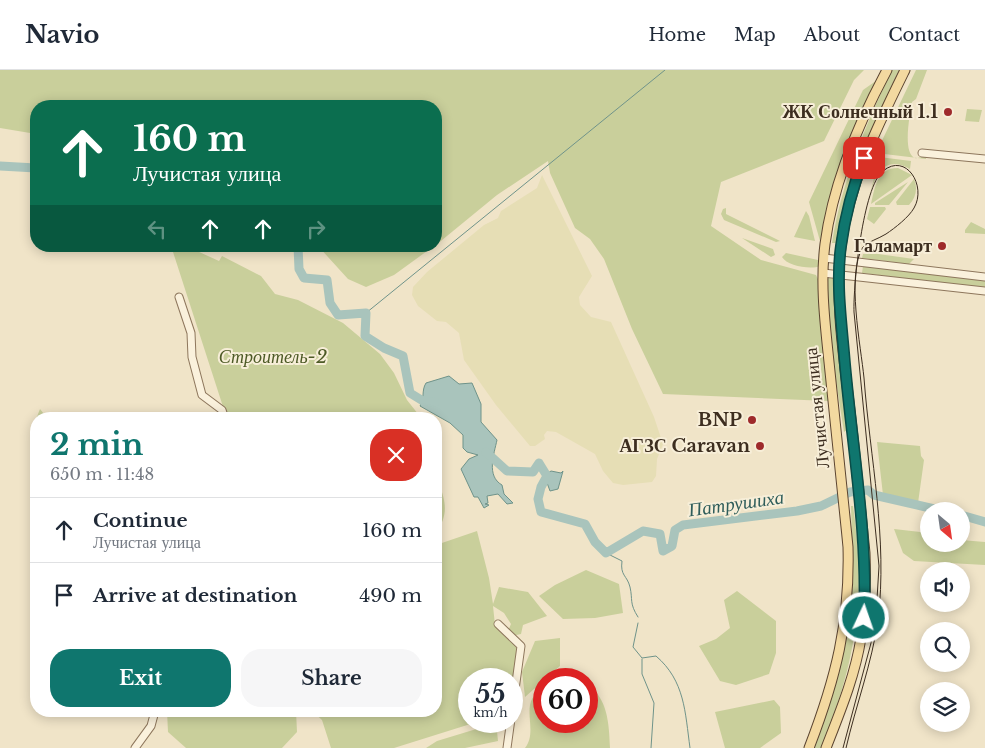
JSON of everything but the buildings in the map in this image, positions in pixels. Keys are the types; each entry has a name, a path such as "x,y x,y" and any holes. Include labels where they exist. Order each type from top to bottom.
{"main road":[{"name":"Лучистая улица","path":"809,748 832,685 845,625 849,572 845,514 824,313 824,258 829,218 847,158 864,115 887,70"},
{"name":"Лучистая улица","path":"826,748 850,682 862,638 865,570 858,479 846,378 839,274 840,259 847,214 858,173 876,128 905,70"}],"street":[{"path":"922,152 985,159"},
{"path":"824,258 985,277"},
{"path":"823,273 985,291"},
{"path":"179,298 191,333 192,357 202,395 222,412"},
{"path":"498,624 521,646 507,748"},
{"path":"135,748 151,726 154,717"}],"shaded area":[{"path":"542,175 592,276 579,297 580,305 591,317 611,322 654,417 663,444 657,459 656,476 652,482 623,485 613,483 603,471 595,454 556,432 547,431 544,435 545,439 535,446 530,446 496,405 464,360 459,333 446,322 437,321 418,306 412,295 413,287 427,272 484,225 498,218 501,211 537,188"}],"green space":[{"path":"0,70 864,70 854,80 824,141 721,182 711,226 761,260 816,275 818,279 828,401 663,394 632,329 604,259 590,239 575,228 550,173 548,161 497,195 442,240 442,100 30,100 30,133 0,128"},
{"path":"892,70 899,70 862,154 842,220 838,243 832,243 848,176"},
{"path":"916,70 927,70 916,99 912,102 910,115 908,141 911,155 915,158 876,153"},
{"path":"880,78 843,156 828,204 820,241 809,202 863,90"},
{"path":"967,109 982,110 979,122 965,121"},
{"path":"879,157 911,161 910,169 892,164 885,166 876,178 868,203"},
{"path":"898,168 912,175 871,204 881,175 885,171"},
{"path":"914,179 915,196 909,205 897,205 896,202"},
{"path":"908,182 889,205 875,205 875,203"},
{"path":"870,207 885,207 886,209 874,224 867,219"},
{"path":"726,208 726,214 780,241 776,242 724,220 721,214 723,209"},
{"path":"806,211 809,216 815,241 794,237"},
{"path":"971,222 985,229 985,234 965,233"},
{"path":"742,238 773,249 775,255 771,257"},
{"name":"Строитель-2","path":"173,252 199,252 219,261 222,256 261,276 275,294 298,300 343,323 380,354 394,373 407,400 416,412 225,412"},
{"path":"323,252 426,252 394,275 366,287 348,279"},
{"path":"786,253 818,260 821,262 820,266 811,268 794,265 782,257"},
{"path":"871,253 914,259 909,264 862,258 863,254"},
{"path":"863,266 985,281 985,288 862,273"},
{"path":"834,278 835,282 839,351 848,429 844,432 833,362 826,280"},
{"path":"877,442 920,446 921,456 924,460 918,503 883,495"},
{"path":"442,492 445,508 442,522"},
{"path":"851,506 853,506 859,571 855,630 843,687 822,748 812,748 836,680 849,629 853,559"},
{"path":"894,529 920,532 920,552 970,552 970,541 985,542 985,565 970,564 970,562 914,561 903,553"},
{"path":"477,531 489,578 493,604 499,587 528,592 547,616 523,625 521,634 512,636 508,631 511,624 504,613 493,606 495,625 515,645 518,651 516,668 458,668 458,728 394,748 331,748 322,720 319,717 442,717 442,543"},
{"path":"586,570 619,584 623,613 595,618 563,619 539,596 555,585"},
{"path":"737,591 776,621 776,653 769,674 736,685 720,681 699,646 716,639 730,628 724,600"},
{"path":"560,638 560,666 558,668 533,668 533,690 525,697 523,670 535,641"},
{"path":"598,695 608,720 610,748 525,748 529,741 531,701 533,698 533,733 598,733"},
{"path":"774,700 780,707 781,733 760,748 725,748 715,712"},
{"path":"167,717 296,717 297,732 282,748 186,748 168,732"},
{"path":"463,733 497,733 498,741 465,748 426,748 437,741"}],"water":[{"path":"449,376 459,384 472,383 481,404 481,422 497,440 492,464 494,476 502,485 504,494 513,503 507,504 498,494 487,496 488,503 485,504 489,505 484,508 478,497 474,497 461,469 469,459 478,455 467,452 463,448 463,435 442,418 442,412 431,412 420,406 426,383"},
{"path":"546,470 548,473 551,471 561,473 563,471 558,489 550,491 546,480 542,482"}],"waterway":[{"path":"442,251 665,70"},
{"name":"Патрушиха","path":"0,166 30,168"},
{"name":"Патрушиха","path":"298,252 299,269 304,278 327,280 330,303 338,315 366,313 365,336 384,348 403,356 410,393 423,401 435,402"},
{"path":"366,313 441,252"},
{"name":"Патрушиха","path":"486,452 507,471 533,472 539,463 547,476 541,487 538,499 541,512 585,524 595,542 606,553 643,531 660,534 663,551 672,546 675,530 683,525 797,511 821,506 850,492 868,490 874,495 920,506"},
{"name":"Патрушиха","path":"970,518 985,522"},
{"path":"606,553 622,561 622,570 629,583 632,605 638,617"},
{"path":"638,623 633,647 642,658 656,656 673,676 685,710 690,748"},
{"path":"642,659 642,674 654,703 651,748"}],"tram line":[{"path":"843,748 871,643 879,566 854,312 855,281 857,260 865,215 876,180 883,171 891,166 899,166 912,174 916,182 918,190 914,208 893,229 863,247 858,259 856,274 856,311 880,529 881,590 872,652 846,748"}],"place":[{"name":"ЖК Солнечный 1.1","path":"948,112"},
{"name":"Галамарт","path":"942,246"},
{"name":"BNP","path":"752,420"},
{"name":"АГЗС Caravan","path":"760,446"}],"route":[{"path":"864,158 852,191 847,214 841,246 839,274 846,378 865,553 864,618"}]}
